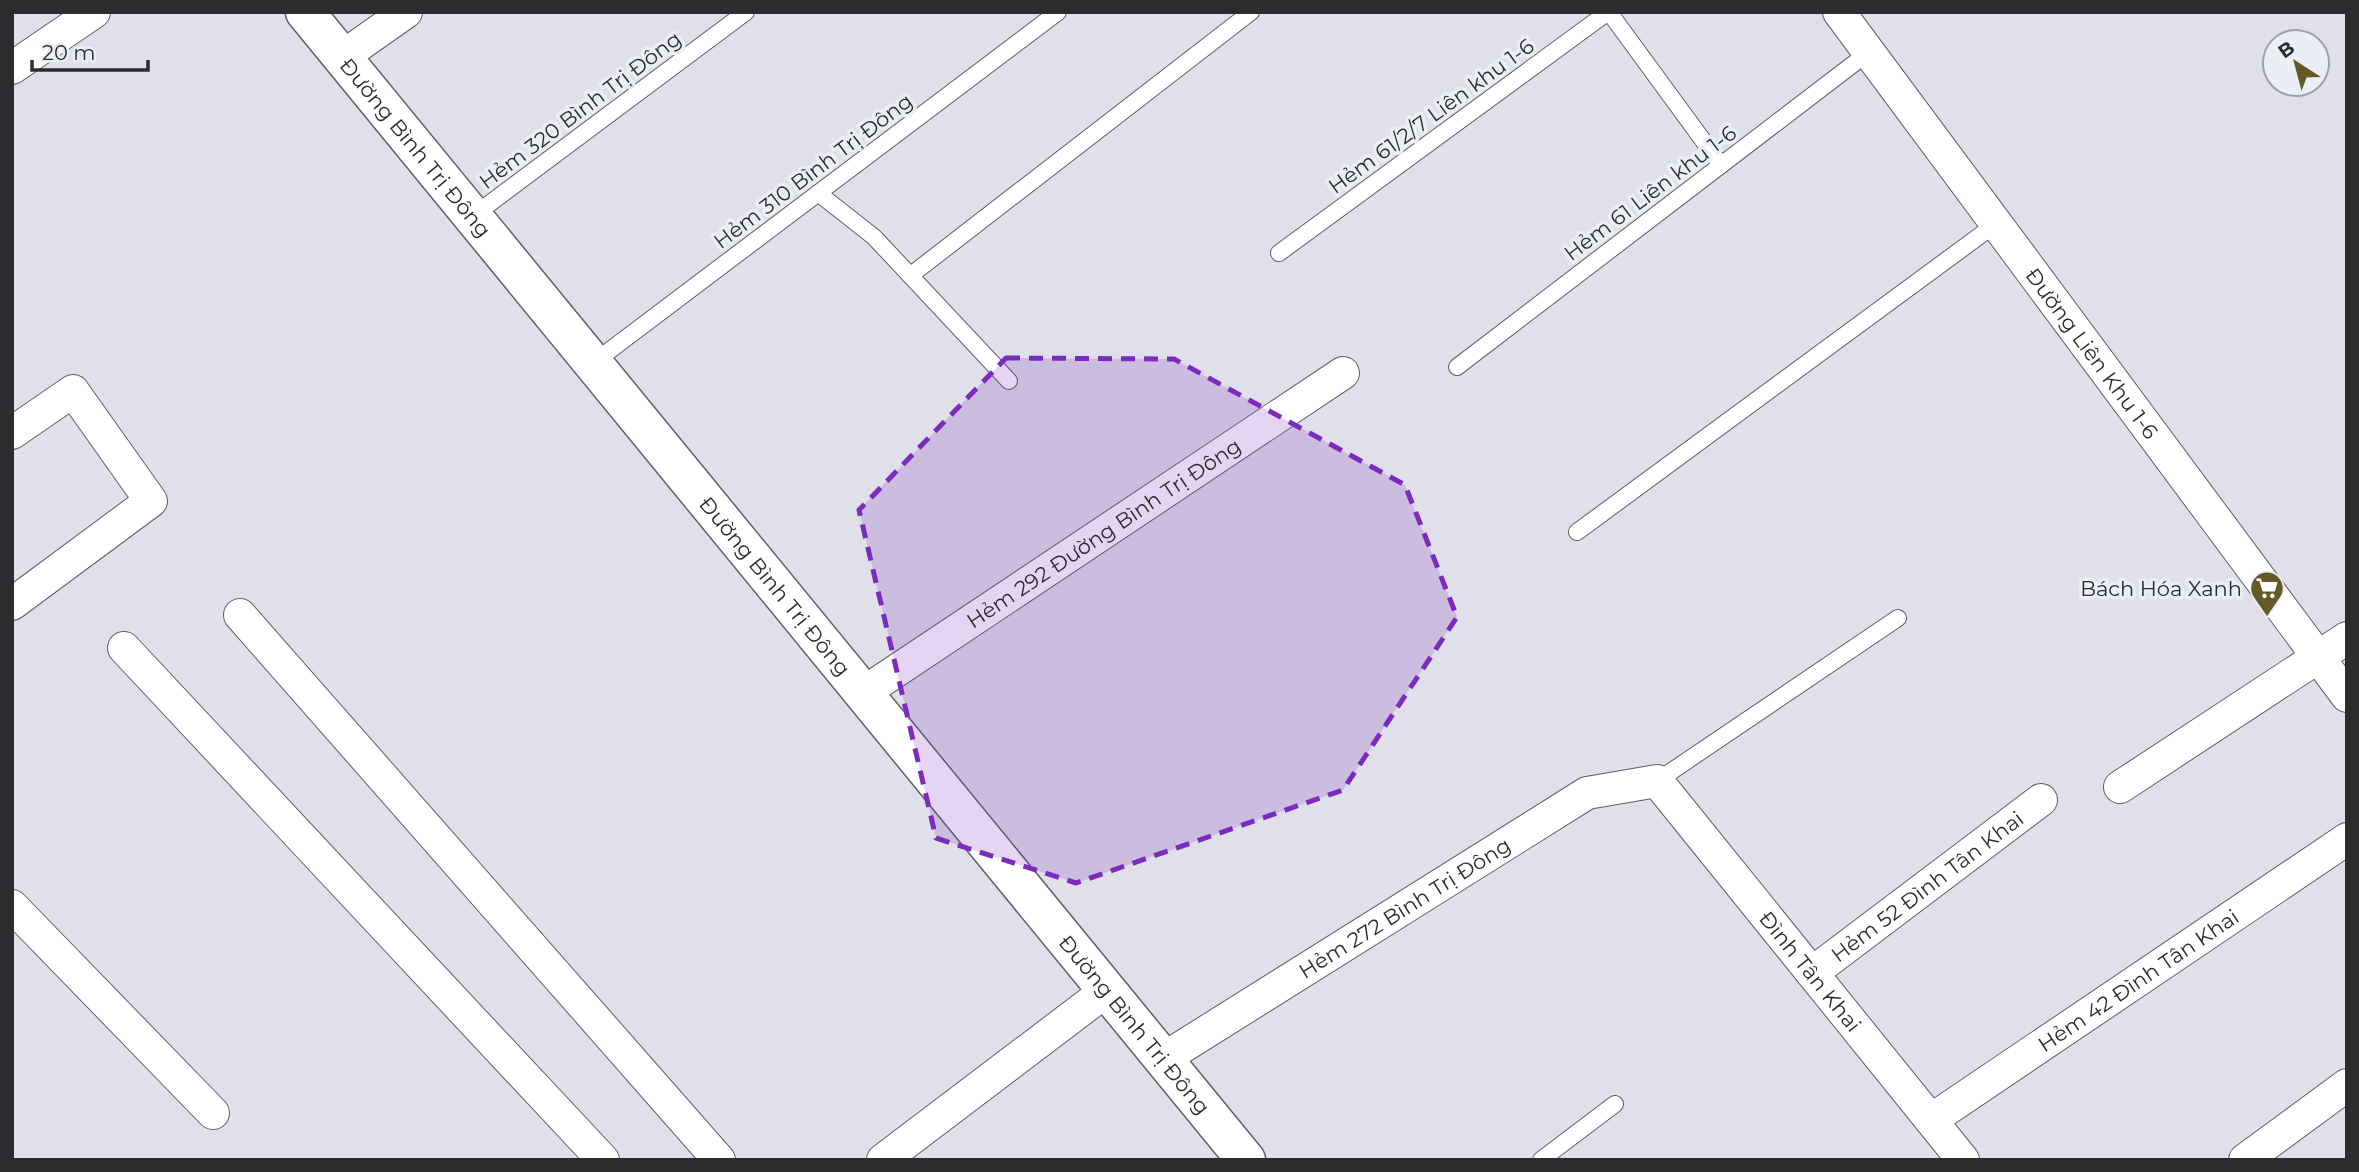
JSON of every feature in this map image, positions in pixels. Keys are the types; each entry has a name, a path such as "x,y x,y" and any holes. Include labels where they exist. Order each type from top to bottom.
{"street":[{"path":"12,68 94,12"},
{"name":"Đường Bình Trị Đông","path":"305,12 1245,1160"},
{"path":"342,58 406,12"},
{"name":"Đường Liên Khu 1-6","path":"1839,12 2347,696"},
{"name":"Hẻm 292 Đường Bình Trị Đông","path":"863,693 1343,373"},
{"path":"12,433 73,391 151,501 12,604"},
{"path":"240,615 719,1160"},
{"path":"2120,787 2347,638"},
{"path":"124,648 603,1160"},
{"name":"Đình Tân Khai","path":"1657,781 1963,1160"},
{"name":"Hẻm 272 Bình Trị Đông","path":"1163,1059 1587,793 1657,781"},
{"name":"Hẻm 52 Đình Tân Khai","path":"1812,973 2041,800"},
{"name":"Hẻm 42 Đình Tân Khai","path":"1931,1120 2347,839"},
{"path":"12,906 213,1113"},
{"path":"883,1160 1106,991"},
{"path":"2245,1160 2347,1085"}],"lane":[{"name":"Hẻm 320 Bình Trị Đông","path":"473,216 746,12"},
{"name":"Hẻm 310 Bình Trị Đông","path":"593,363 1058,12"},
{"path":"911,275 1251,12"},
{"path":"1608,12 1721,165"},
{"name":"Hẻm 61/2/7 Liên khu 1-6","path":"1279,253 1608,12"},
{"name":"Hẻm 61 Liên khu 1-6","path":"1457,367 1869,52"},
{"path":"818,193 874,237 1009,382"},
{"path":"1577,533 1997,223"},
{"path":"1657,781 1898,618"},
{"path":"1541,1160 1615,1104"}],"highlighted area":[{"path":"1006,358 1174,359 1405,485 1457,617 1343,790 1076,883 936,838 859,510"}],"place":[{"name":"Bách Hóa Xanh","path":"2267,618"}]}
